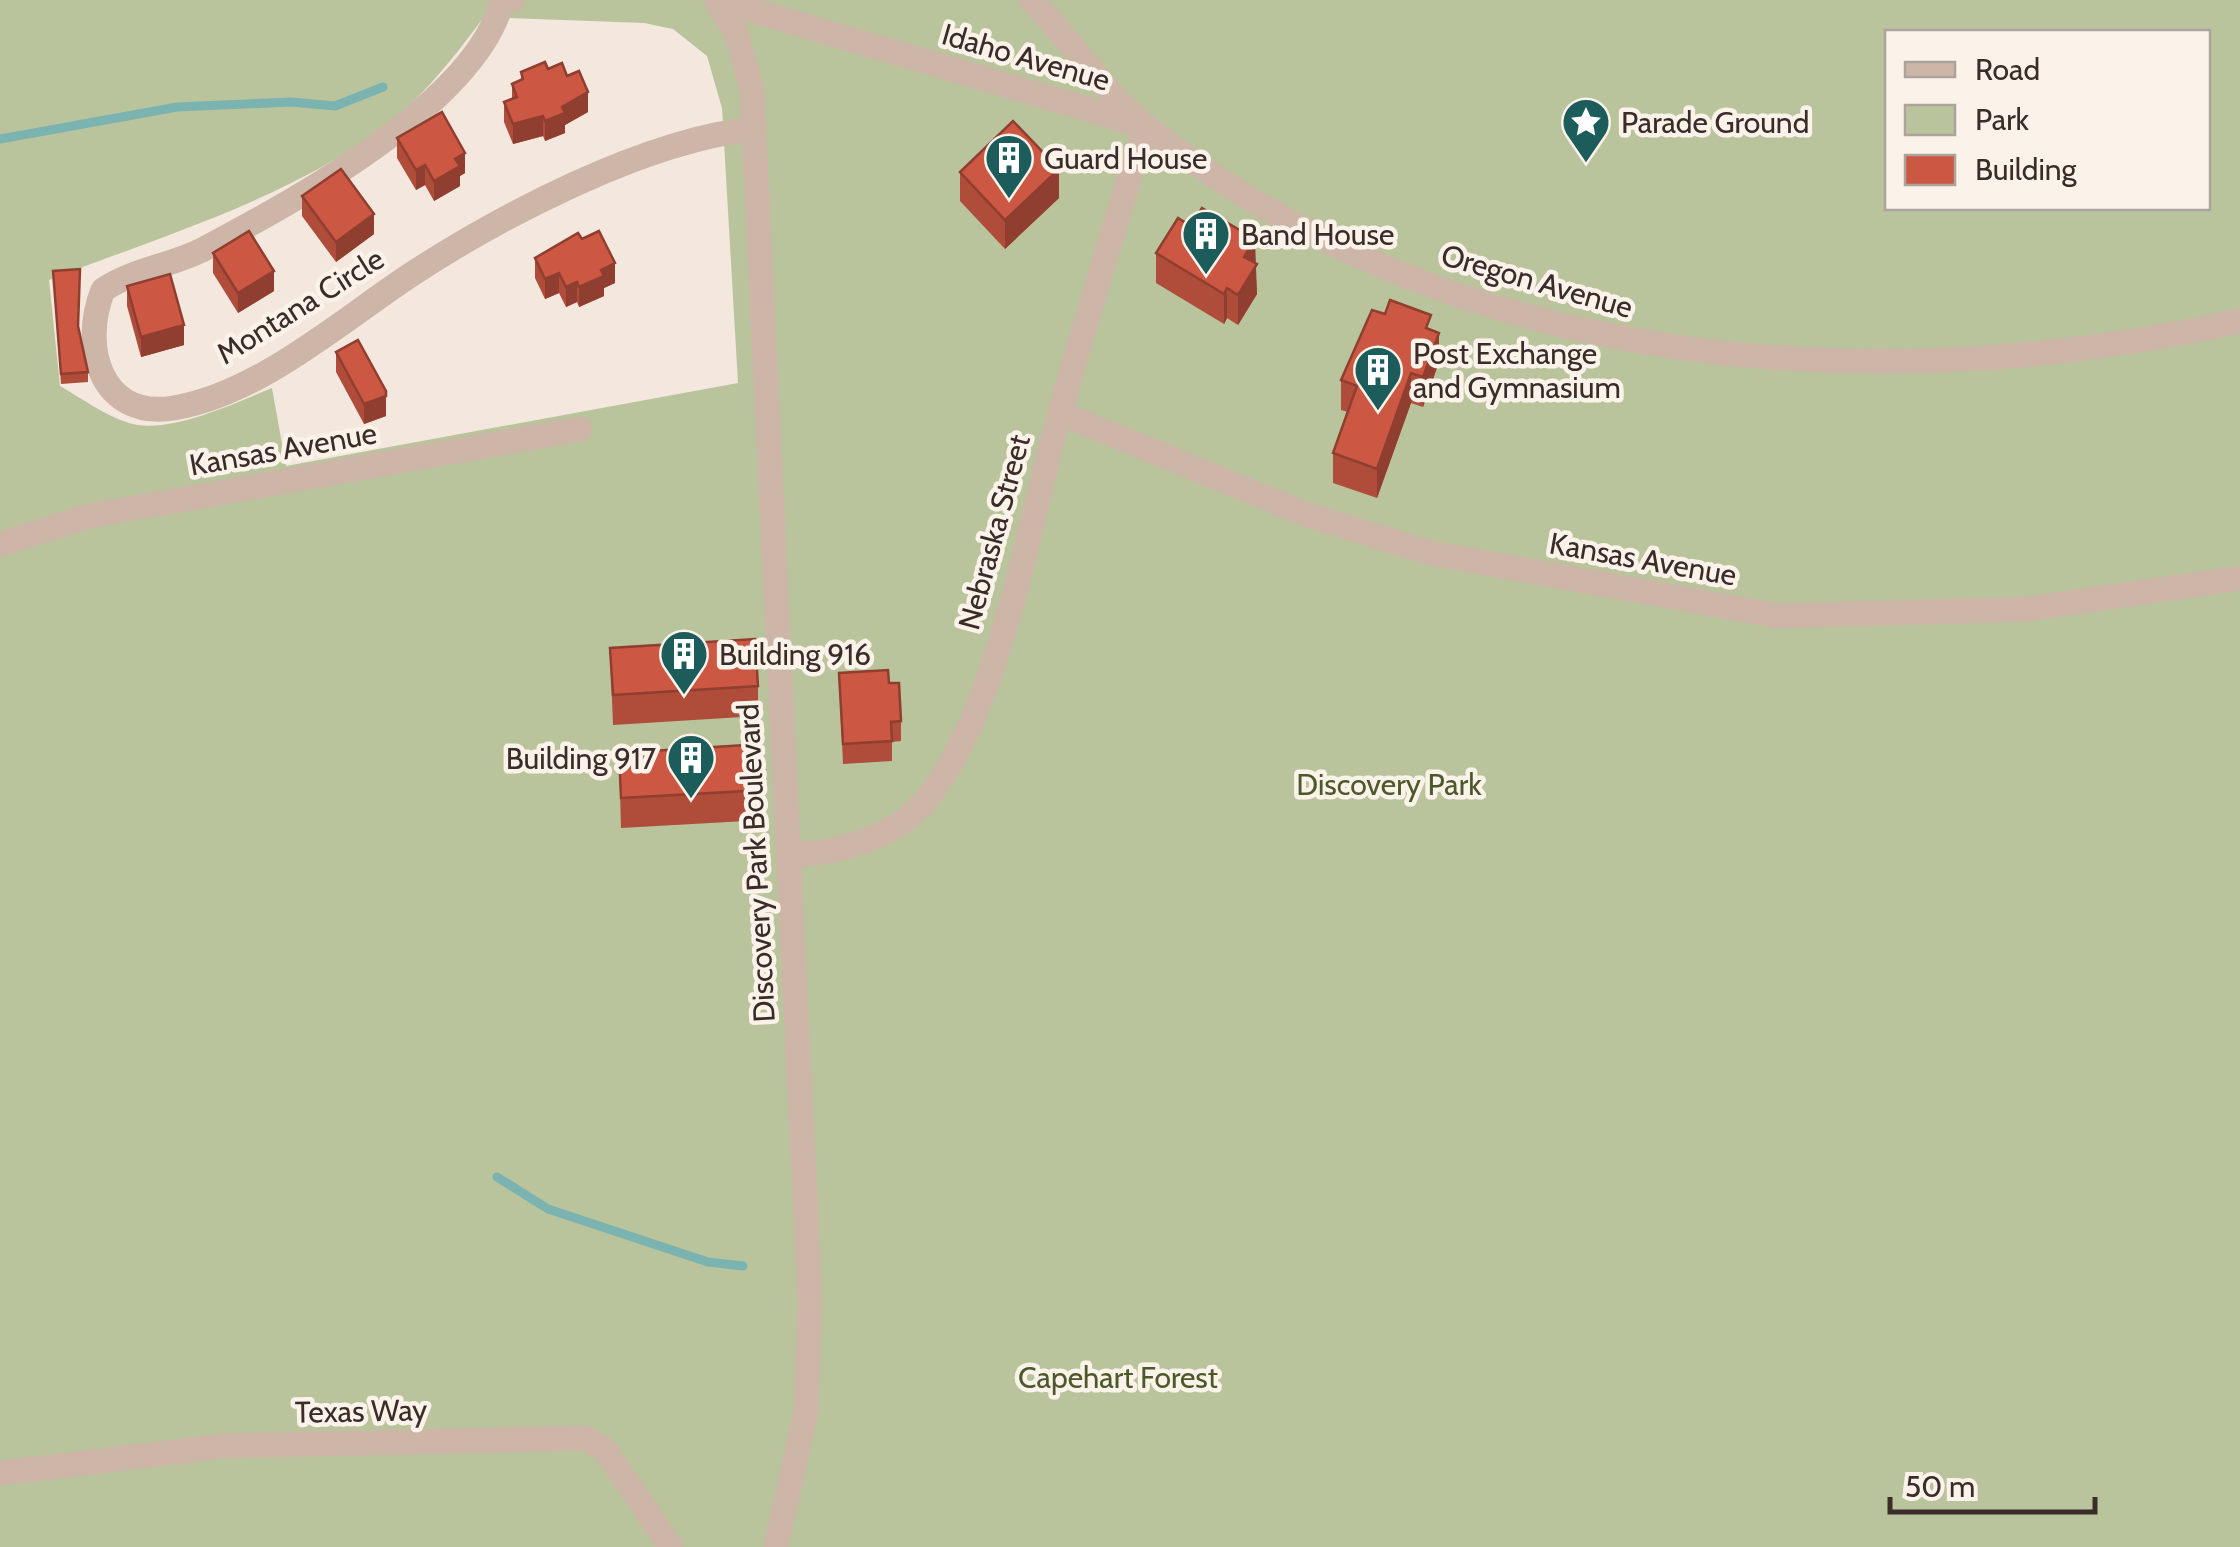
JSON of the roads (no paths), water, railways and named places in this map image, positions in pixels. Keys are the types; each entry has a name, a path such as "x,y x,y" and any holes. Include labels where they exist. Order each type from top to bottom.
{"street":[{"path":"502,1 512,0"},
{"name":"Idaho Avenue","path":"716,0 1145,126"},
{"name":"Discovery Park Boulevard","path":"716,0 732,25 746,62 753,129 810,1360 797,1466 776,1547"},
{"name":"Oregon Avenue","path":"1031,0 1145,126 1236,190 1340,250 1456,295 1561,327 1636,342 1822,360 1941,360 2049,354 2240,321"},
{"name":"Montana Circle","path":"502,1 489,34 432,103 357,158 284,206 202,250 122,279 103,290 93,345 107,389 127,404 158,409 186,406 231,389 330,332 474,236 547,198 628,164 726,132 753,129"},
{"name":"Nebraska Street","path":"789,855 819,854 897,826 926,801 968,729 1002,631 1060,413 1145,126"},
{"name":"Kansas Avenue","path":"1060,413 1308,516 1431,553 1779,616 2028,609 2240,578"},
{"name":"Kansas Avenue","path":"0,544 89,516 580,429"},
{"name":"Texas Way","path":"0,1473 224,1446 584,1438 605,1450 671,1547"}],"waterway":[{"path":"0,139 177,107 291,102 335,106 383,87"},
{"path":"497,1177 548,1209 708,1262 743,1266"}],"place":[{"name":"Parade Ground","path":"1586,164"},
{"name":"Guard House","path":"1009,200"},
{"name":"Band House","path":"1206,276"},
{"name":"Post Exchange and Gymnasium","path":"1378,412"},
{"name":"Building 916","path":"684,696"},
{"name":"Building 917","path":"691,800"}],"park label":[{"name":"Discovery Park","path":"1389,784"},
{"name":"Capehart Forest","path":"1118,1377"}]}
